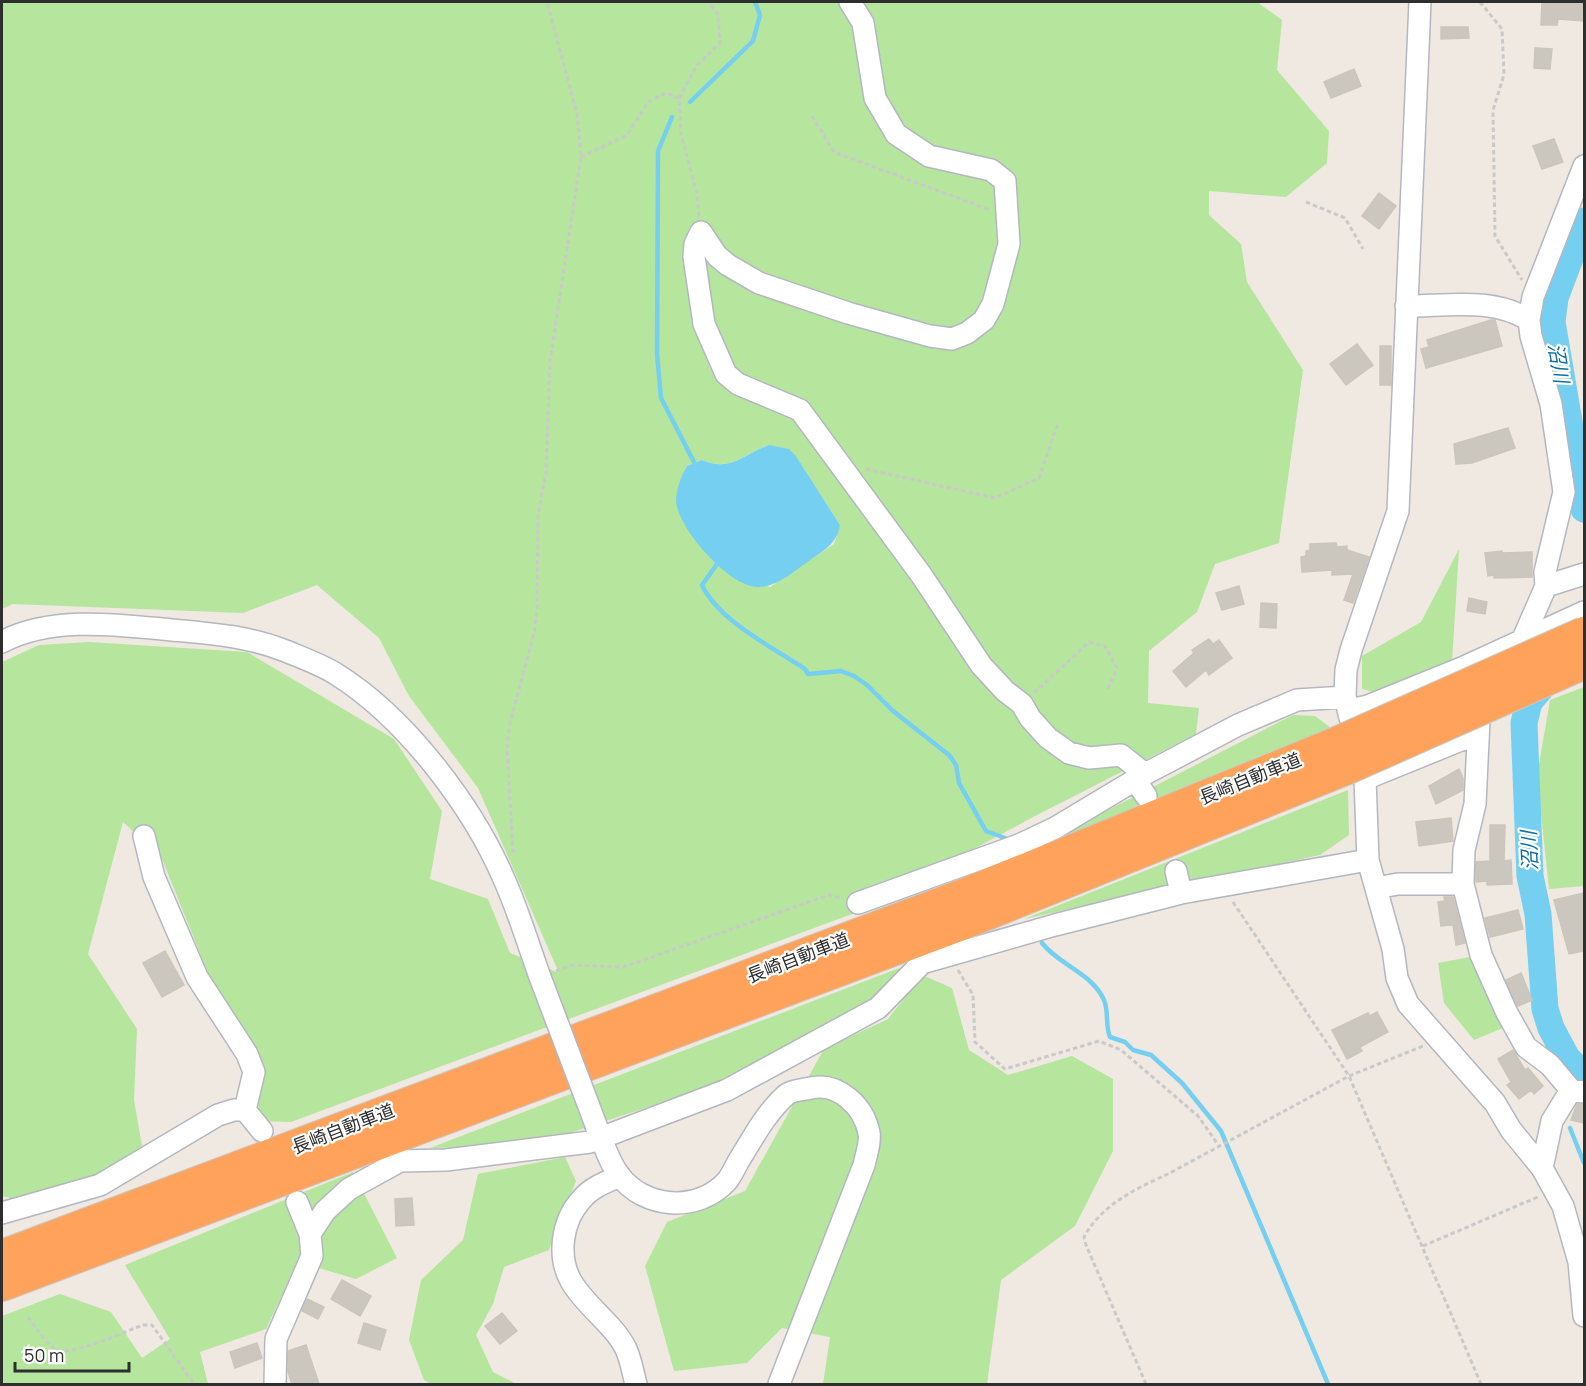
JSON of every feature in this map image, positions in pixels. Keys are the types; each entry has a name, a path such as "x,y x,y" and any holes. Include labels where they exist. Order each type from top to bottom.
{"highway":[{"name":"長崎自動車道","path":"2,1256 958,897 1349,764 1582,620"},
{"name":"長崎自動車道","path":"2,1285 967,922 1349,764 1584,663"}],"street":[{"path":"850,2 863,23 875,98 896,134 929,156 991,170 1005,181 1009,244 993,304 984,320 967,333 952,339 930,336 848,313 759,283 717,256 701,232 694,244 694,257 704,324 726,374 738,384 800,410 835,461 922,576 981,665 1005,691 1023,704 1030,718 1048,738 1069,753 1089,758 1121,756 1142,784"},
{"path":"1420,2 1398,511 1346,670 1349,764 1368,860 1393,949 1397,978 1408,1004 1495,1103 1511,1130 1542,1168 1569,1219 1579,1262 1584,1316"},
{"path":"1522,641 1546,586 1545,572 1564,492 1551,404 1531,336 1529,320 1533,297 1584,166"},
{"path":"1406,306 1498,306 1514,310 1529,320"},
{"path":"1546,586 1578,576"},
{"path":"858,903 1019,845 1142,784 1238,725 1297,700 1368,706 1522,641 1582,620"},
{"path":"2,642 52,626 119,625 226,636 280,649 335,674 376,704 422,752 467,811 504,878 610,1161 620,1176 634,1190 655,1201 677,1204 701,1199 726,1181 767,1114 788,1093 819,1086 840,1091 861,1110 870,1134 864,1165 778,1384"},
{"path":"1462,668 1479,720 1476,804 1464,850 1463,884 1481,955 1507,1013 1526,1047 1578,1091 1552,1121 1542,1168"},
{"path":"1349,764 1478,736"},
{"path":"144,836 154,877 197,977 247,1054 254,1072 245,1110"},
{"path":"310,1234 325,1210 349,1189 400,1161 446,1160 590,1142 599,1131 726,1090 878,1008 922,963 1181,893 1368,860"},
{"path":"1176,871 1181,893"},
{"path":"1376,888 1398,884 1463,884"},
{"path":"245,1110 262,1131"},
{"path":"2,1213 100,1185 218,1114 245,1110"},
{"path":"620,1176 599,1186 581,1199 567,1221 562,1241 563,1261 571,1281 625,1348 636,1384"},
{"path":"275,1384 276,1339 310,1264 310,1234 297,1202"}],"path":[{"path":"504,878 513,868 507,749 510,723 534,634 537,608 538,515 546,472 550,361 581,157 577,114 547,2"},
{"path":"701,232 697,194 681,135 679,98 697,65 720,43 718,15 709,2"},
{"path":"1480,2 1502,29 1504,75 1494,110 1495,236 1533,297"},
{"path":"581,157 627,135 649,101 666,93 679,98"},
{"path":"812,116 834,152 1009,217"},
{"path":"1306,202 1345,218 1363,249"},
{"path":"835,461 995,498 1039,478 1058,423"},
{"path":"1023,704 1089,642 1105,646 1117,668 1107,691"},
{"path":"1222,886 1349,1076 1481,1384"},
{"path":"540,977 573,964 623,967 829,895 858,903"},
{"path":"950,955 973,995 975,1042 1005,1069 1099,1041 1121,1050 1198,1116 1219,1146"},
{"path":"1146,1384 1084,1237 1116,1201 1138,1187 1168,1174 1349,1076 1439,1040"},
{"path":"1422,1246 1554,1190"},
{"path":"28,1317 53,1348 61,1352 73,1350 143,1325 152,1325 194,1384"}],"green space":[{"path":"2,2 1257,2 1282,20 1277,70 1329,131 1327,163 1286,197 1209,191 1209,215 1241,244 1247,282 1303,370 1279,543 1215,564 1197,612 1149,651 1148,703 1199,708 1196,734 1039,814 852,914 291,1122 257,1121 262,1065 208,973 162,859 123,822 88,954 137,1029 134,1100 143,1152 94,1177 14,1199 2,1196 2,662 39,645 89,642 247,652 394,739 442,811 430,879 488,899 510,953 559,973 478,788 409,696 379,638 317,585 243,613 13,604 2,609","holes":["769,445 796,456 840,525 834,544 770,587 712,560 679,484 687,466 702,460 712,463 729,463"]},
{"path":"1459,549 1452,663 1381,694 1362,689 1362,656 1421,622"},
{"path":"1584,687 1584,886 1549,889 1537,776 1550,700"},
{"path":"1293,715 1315,716 1335,731 1036,847"},
{"path":"1348,790 1349,835 1320,855 1024,919"},
{"path":"1470,957 1503,1028 1474,1040 1444,1003 1438,963"},
{"path":"907,965 865,1009 715,1085 530,1146 430,1148"},
{"path":"922,975 952,988 969,1050 1008,1075 1072,1056 1113,1079 1113,1151 1075,1226 1001,1280 987,1384 823,1384 830,1337 782,1328 747,1363 674,1371 645,1266 667,1222 745,1191 824,1049 888,1019"},
{"path":"565,1157 576,1181 549,1250 504,1267 493,1304 476,1335 493,1372 516,1384 430,1384 424,1380 409,1340 421,1280 463,1240 478,1174"},
{"path":"353,1172 397,1258 356,1279 298,1262 266,1329 200,1352 208,1384 2,1384 2,1316 60,1294 111,1312 142,1358 170,1339 125,1265"}],"water":[{"path":"769,445 789,449 796,456 840,525 833,542 825,550 778,582 757,587 733,577 707,554 686,526 679,513 676,497 679,483 687,466 702,460 721,464 729,463"}],"building":[{"path":"1542,2 1584,3 1584,21 1558,19 1557,25 1541,25"},
{"path":"1441,27 1468,27 1469,38 1441,39"},
{"path":"1535,48 1552,49 1550,69 1534,68"},
{"path":"1354,69 1361,86 1331,98 1324,82"},
{"path":"1554,139 1563,162 1542,169 1533,146"},
{"path":"1379,193 1396,206 1379,229 1362,216"},
{"path":"1495,320 1502,346 1426,368 1421,349 1429,347 1427,340"},
{"path":"1357,344 1373,365 1346,385 1330,364"},
{"path":"1380,346 1391,346 1391,385 1380,385"},
{"path":"1508,428 1515,448 1472,463 1456,464 1454,444"},
{"path":"1336,543 1337,547 1347,546 1347,550 1369,557 1353,603 1344,600 1353,574 1332,575 1332,570 1302,572 1301,557 1306,556 1306,551 1310,550 1310,544"},
{"path":"1502,551 1502,553 1532,552 1532,577 1494,578 1494,575 1488,576 1485,553"},
{"path":"1239,586 1244,604 1222,610 1216,593"},
{"path":"1469,598 1487,602 1485,614 1467,611"},
{"path":"1261,603 1277,604 1276,628 1260,627"},
{"path":"1209,639 1213,644 1219,640 1232,658 1209,675 1206,670 1186,687 1173,671 1194,653 1192,650"},
{"path":"1459,769 1463,778 1463,790 1436,804 1429,786"},
{"path":"1451,818 1453,841 1419,846 1416,822"},
{"path":"1490,825 1505,825 1504,861 1511,860 1512,884 1487,885 1487,881 1476,882 1476,862 1490,861"},
{"path":"1584,893 1584,951 1569,954 1554,900"},
{"path":"1444,897 1453,897 1460,924 1441,926 1438,902 1445,901"},
{"path":"1518,910 1523,929 1490,937 1485,918"},
{"path":"1460,924 1465,943 1456,945 1453,925"},
{"path":"165,951 184,985 162,997 143,963"},
{"path":"1521,973 1532,1000 1518,1006 1506,980"},
{"path":"1377,1012 1388,1032 1360,1047 1362,1051 1347,1059 1332,1030 1368,1013 1370,1016"},
{"path":"1513,1050 1525,1070 1528,1068 1543,1086 1534,1094 1531,1090 1519,1099 1507,1085 1511,1082 1498,1059"},
{"path":"1577,1104 1584,1104 1584,1123 1571,1120"},
{"path":"412,1198 414,1225 396,1226 395,1199"},
{"path":"342,1280 371,1296 360,1316 331,1299"},
{"path":"307,1299 324,1307 318,1319 302,1311"},
{"path":"502,1313 517,1331 500,1344 485,1326"},
{"path":"364,1323 386,1330 380,1350 358,1343"},
{"path":"257,1343 262,1358 235,1368 230,1352"},
{"path":"306,1345 319,1384 292,1384 288,1372 288,1351"}],"waterway":[{"path":"690,102 753,41 760,15 755,2"},
{"path":"672,117 658,151 657,354 661,398 696,466"},
{"name":"沼川","path":"1584,221 1555,298 1552,322 1584,509"},
{"path":"720,560 702,585 710,598 733,622 805,669 808,674 841,671 867,685 893,711 949,755 956,765 959,783 986,831 1005,838"},
{"name":"沼川","path":"1550,677 1529,702 1524,723 1530,876 1538,914 1545,1009 1551,1028 1567,1058 1584,1075"},
{"path":"1042,943 1049,951 1084,976 1099,991 1104,1000 1110,1037 1125,1042 1133,1050 1151,1055 1182,1083 1221,1131 1328,1384"},
{"path":"1570,1128 1584,1163"}]}
